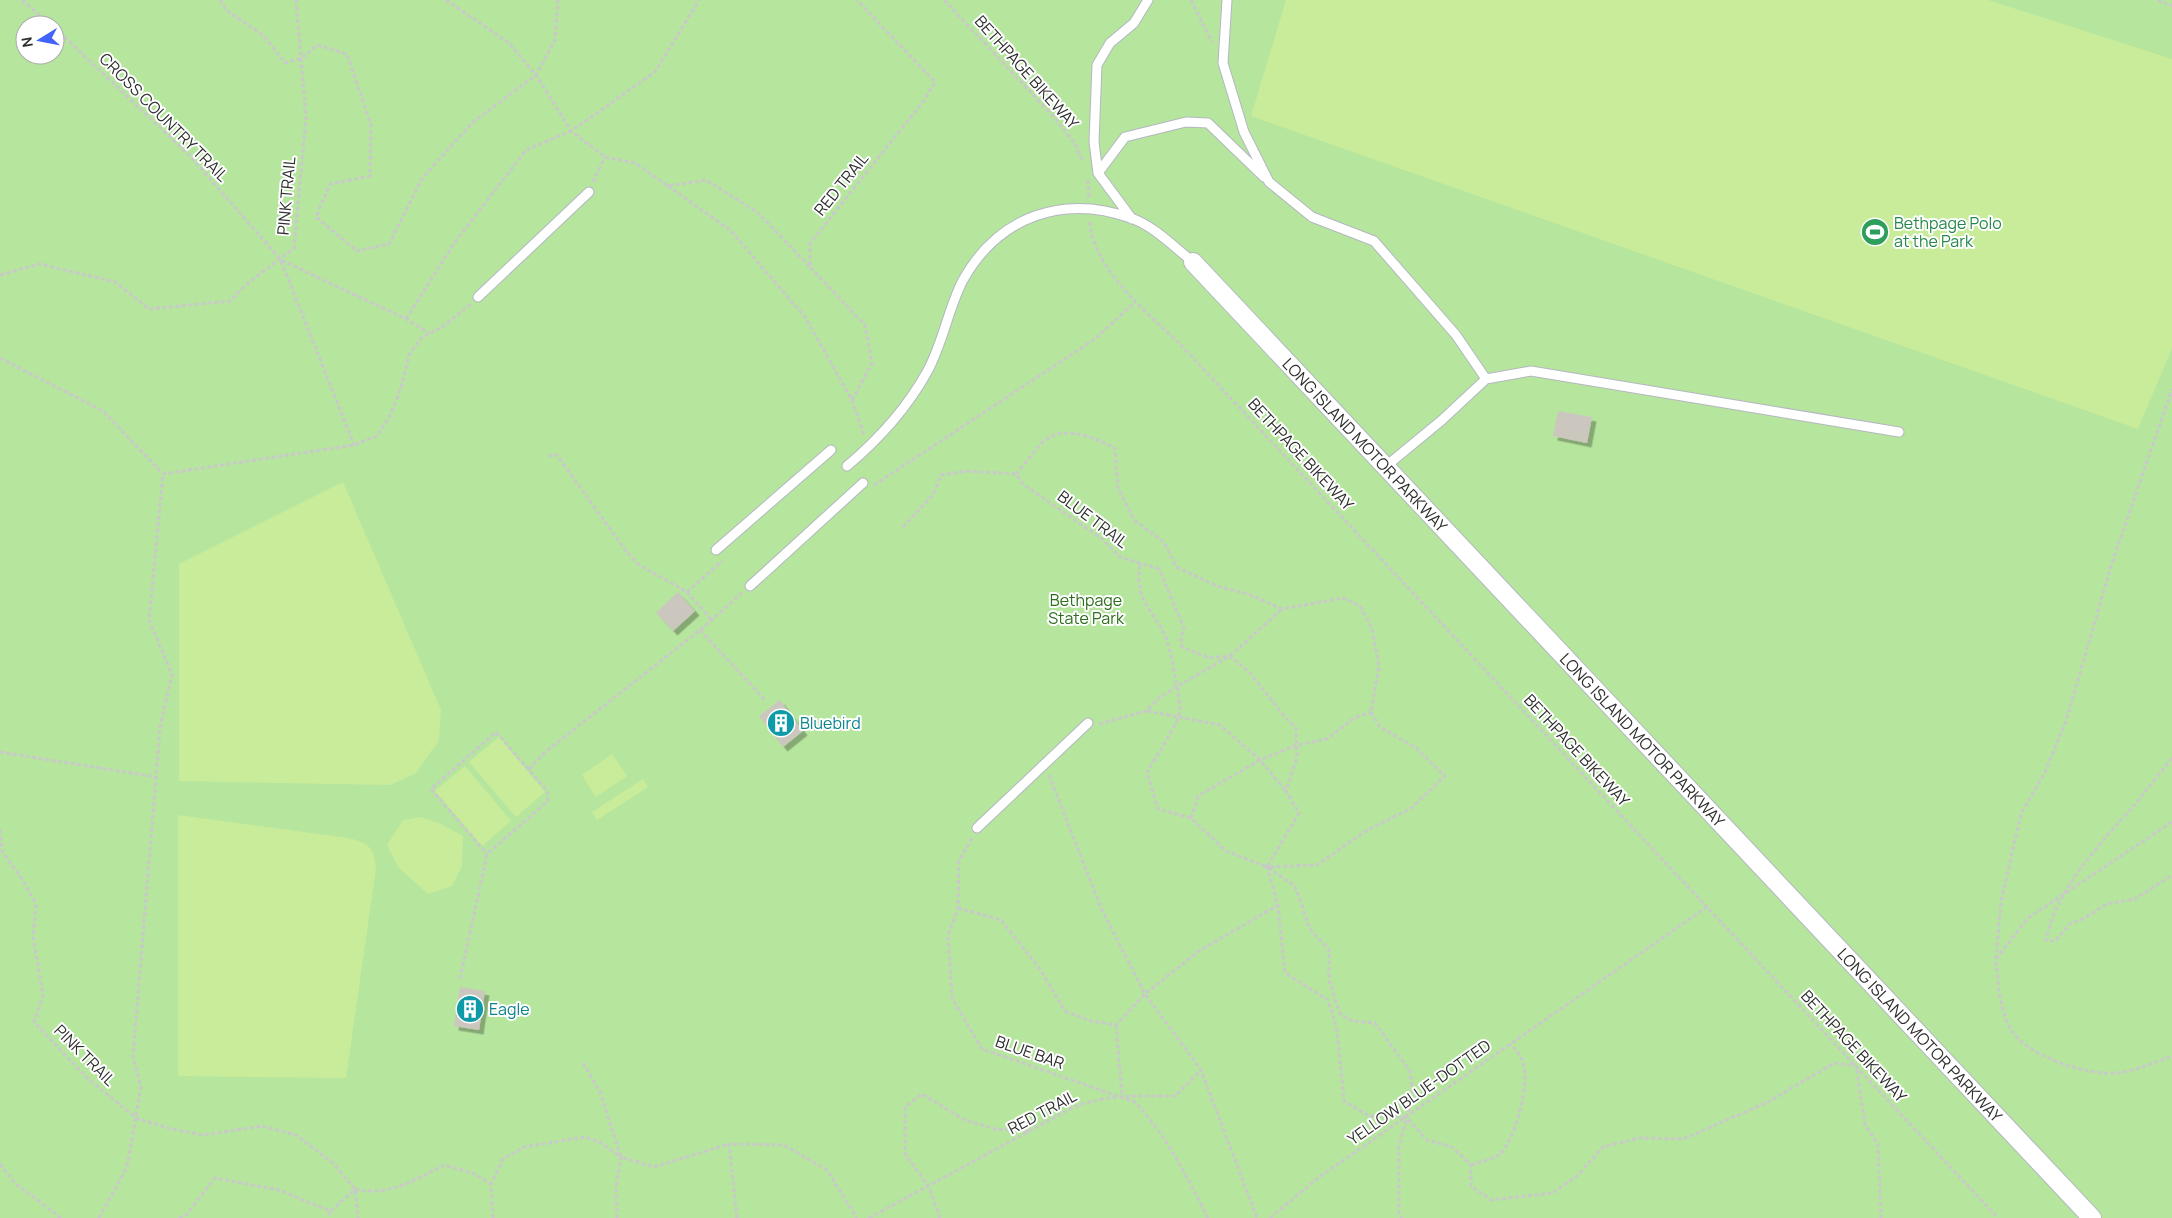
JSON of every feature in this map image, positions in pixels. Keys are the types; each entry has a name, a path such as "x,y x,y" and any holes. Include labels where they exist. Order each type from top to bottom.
{"street":[{"name":"LONG ISLAND MOTOR PARKWAY","path":"1193,262 2092,1218"}],"lane":[{"path":"1132,218 1098,173 1094,142 1097,65 1110,43 1134,23 1148,0"},
{"path":"1227,0 1223,63 1244,132 1269,182"},
{"path":"1098,173 1125,137 1186,122 1208,123 1269,182 1312,217 1374,241 1456,336 1486,379"},
{"path":"478,297 588,192"},
{"path":"847,466 885,431 928,371 963,280 984,249 1016,223 1051,210 1089,208 1132,218 1151,229 1193,262"},
{"path":"1385,466 1442,420 1486,379 1531,371 1899,432"},
{"path":"716,550 831,450"},
{"path":"750,586 865,486"},
{"path":"977,828 1045,764 1092,724"}],"path":[{"path":"22,0 40,15"},
{"path":"220,0 226,10 264,36 285,63 302,58 317,45 347,54 371,125 370,176 330,184 316,217 357,251 389,244 423,177 473,122 536,75 555,40 558,0"},
{"name":"PINK TRAIL","path":"0,275 40,264 49,266 115,282 149,310 230,301 247,284 294,248 306,118 296,0"},
{"path":"446,0 509,43 536,75 571,131 605,157 635,163 730,230 799,310 852,400 869,447"},
{"path":"406,319 455,242 526,150 571,131 655,72 699,0"},
{"name":"RED TRAIL","path":"810,267 810,243 923,102 935,82 857,0"},
{"name":"BETHPAGE BIKEWAY","path":"944,0 1053,116 1075,144 1084,165"},
{"path":"1191,0 1223,63"},
{"path":"2158,0 2172,6"},
{"name":"CROSS COUNTRY TRAIL","path":"65,37 191,157 280,260 406,319 429,334"},
{"path":"588,192 605,157"},
{"name":"BETHPAGE BIKEWAY","path":"1087,172 1090,229 1104,263 1136,302 1179,343 1998,1218"},
{"path":"668,186 706,180 757,212 865,325 872,362 852,400"},
{"path":"280,260 354,445"},
{"path":"162,474 354,445 377,436 390,417 401,388 409,355 421,338 460,315 478,297"},
{"path":"865,486 1095,340 1136,302"},
{"path":"0,358 103,411 162,474 149,620 172,674 160,728 133,1056 141,1086 128,1167 99,1218"},
{"path":"2172,389 2112,563 2066,721 2045,772 2021,814 2002,902 1996,959 1999,996 2009,1028 2025,1046 2060,1063 2090,1072 2117,1072 2172,1056"},
{"path":"903,527 933,495 941,475 967,471 1016,474 1045,440 1061,432 1095,438 1114,448 1118,488 1134,520 1164,542 1176,567 1217,586 1248,594 1282,609"},
{"path":"548,456 558,455 626,551 639,565 687,592 712,620"},
{"name":"BLUE TRAIL","path":"1016,474 1023,484 1102,539 1120,556 1140,565 1159,569 1184,628 1181,638 1182,647 1209,658 1230,656"},
{"path":"687,592 725,559"},
{"path":"1140,565 1138,581 1141,596 1166,636 1180,710 1147,772 1158,810 1191,818 1226,852 1267,867 1295,886 1310,929 1329,950 1329,980 1340,1014 1353,1021 1375,1023 1410,1070 1413,1095 1399,1146 1400,1214 1402,1218"},
{"path":"529,769 544,753 700,630 750,586"},
{"path":"1146,711 1159,698 1230,656 1282,609 1343,598 1360,606 1372,628 1379,668 1371,712 1380,727 1416,748 1445,776 1410,809 1367,830 1317,865 1267,867"},
{"path":"700,630 766,700"},
{"path":"1230,656 1250,673 1274,705 1296,728 1297,758 1286,791"},
{"path":"1092,724 1146,711 1220,725 1260,760 1286,791 1298,812 1267,867 1278,905 1285,973 1328,1000 1337,1030 1344,1102 1369,1116 1406,1116 1427,1140 1452,1147 1471,1165 1471,1186 1492,1200 1553,1193 1578,1176 1603,1147 1638,1138 1683,1138 1768,1102 1834,1063 1856,1066 1865,1125 1878,1144 1881,1218"},
{"path":"1191,818 1198,796 1260,760 1297,745 1327,739 1354,718 1371,712"},
{"path":"460,980 487,854 548,801 547,791 496,732 430,789 487,854"},
{"path":"0,752 156,777"},
{"path":"2172,758 2085,860 2065,895 2048,930 2046,940 2056,940 2071,923 2081,920 2107,904 2135,899 2172,875"},
{"path":"1045,764 1101,908 1145,994 1201,1070 1257,1218"},
{"path":"1996,959 2028,918 2172,822"},
{"name":"BLUE BAR","path":"977,828 959,861 958,908 948,936 952,998 982,1049 1122,1096"},
{"name":"PINK TRAIL","path":"0,830 2,851 22,879 36,904 34,936 43,996 34,1022 86,1077 136,1118 171,1129 204,1135 262,1126 296,1135 333,1163 355,1189"},
{"path":"1122,1096 1116,1025 1145,994 1199,951 1278,905"},
{"path":"1511,1044 1707,907"},
{"path":"958,908 1001,920 1040,969 1065,1011 1091,1021 1116,1025"},
{"name":"YELLOW BLUE-DOTTED","path":"1270,1218 1318,1178 1511,1044 1520,1055 1525,1068 1524,1096 1515,1128 1500,1154 1471,1165"},
{"path":"583,1063 600,1092 621,1157 616,1186 616,1218"},
{"path":"1122,1096 1175,1096 1201,1070"},
{"path":"940,1218 929,1187 905,1154 905,1107 922,1094 965,1120 995,1129 1030,1131"},
{"path":"1122,1096 1135,1102 1152,1120 1178,1161 1208,1218"},
{"name":"RED TRAIL","path":"869,1218 1091,1100 1122,1096"},
{"path":"494,1218 491,1184 504,1159 524,1147 584,1137 600,1142 621,1157 654,1167 729,1144 784,1145 827,1170 857,1218"},
{"path":"729,1144 737,1218"},
{"path":"0,1164 16,1184 61,1218"},
{"path":"355,1189 370,1193 403,1187 444,1165 475,1174 491,1184"},
{"path":"179,1218 186,1215 215,1178 279,1190 330,1211"},
{"path":"328,1218 330,1211 355,1189"},
{"path":"355,1189 358,1218"}],"green space":[{"name":"Bethpage State Park","path":"0,0 2172,0 2172,1218 0,1218"},
{"name":"Bethpage Polo at the Park","path":"1286,0 1988,0 2172,59 2172,348 2138,429 1251,116"},
{"path":"343,482 441,710 439,740 416,773 390,785 179,781 179,564"},
{"path":"499,737 545,792 516,817 469,762"},
{"path":"612,754 627,776 596,797 582,775"},
{"path":"465,766 511,821 482,846 435,791"},
{"path":"643,779 648,787 597,820 592,812"},
{"path":"178,815 348,838 366,844 372,851 376,868 346,1078 178,1076"},
{"path":"421,817 443,825 463,836 462,866 452,886 428,894 398,867 387,845 403,820"}],"building":[{"path":"1558,411 1592,417 1587,443 1553,436"},
{"path":"678,592 695,611 673,631 656,613"},
{"name":"Bluebird","path":"780,700 803,731 783,747 759,716"},
{"name":"Eagle","path":"460,987 485,991 479,1030 454,1026"}],"place":[{"name":"Bethpage Polo at the Park","path":"1875,232"},
{"name":"Bluebird","path":"781,723"},
{"name":"Eagle","path":"470,1009"}]}
